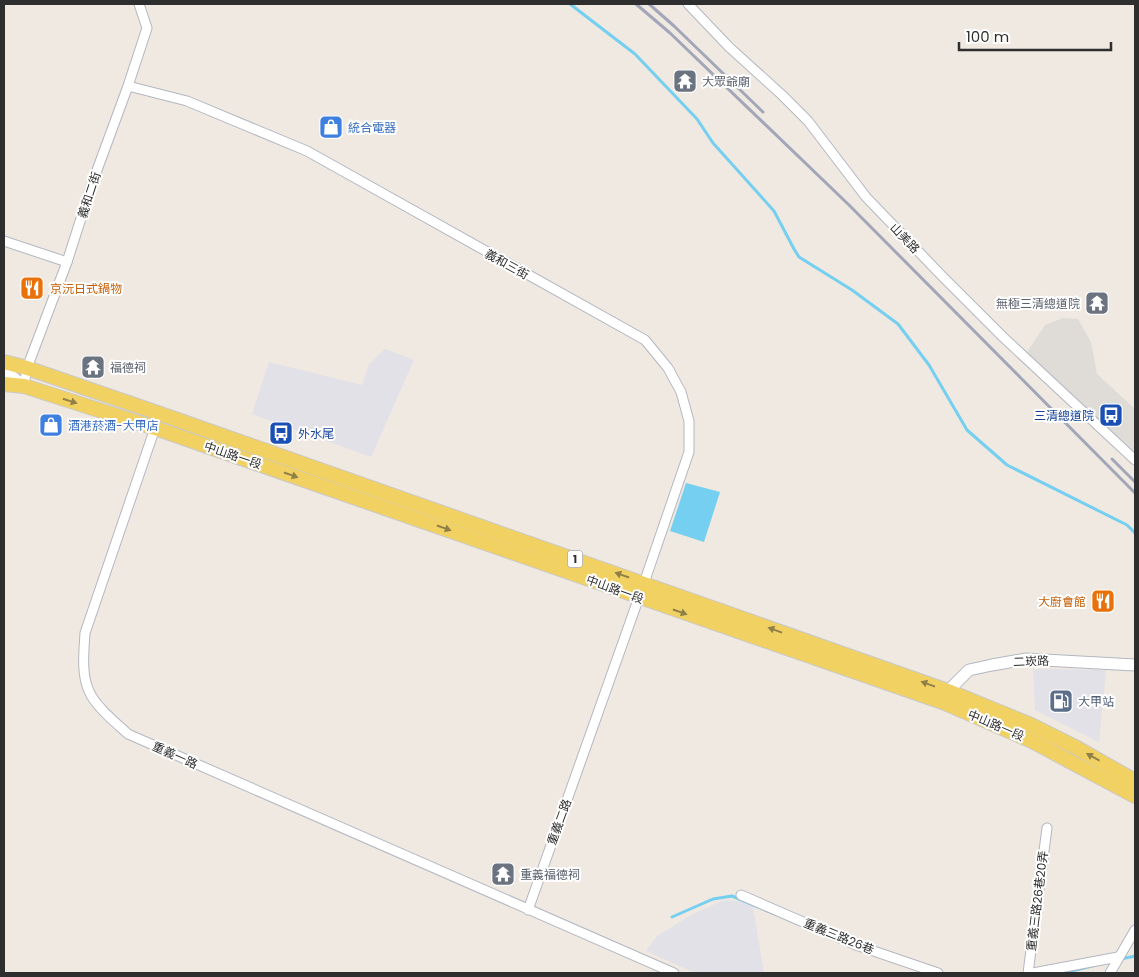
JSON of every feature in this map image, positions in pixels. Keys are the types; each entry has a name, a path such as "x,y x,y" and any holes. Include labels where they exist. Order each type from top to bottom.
{"main road":[{"name":"中山路一段","path":"4,362 27,368 644,583 947,697 1135,796"},
{"name":"1","path":"4,384 24,386"},
{"name":"中山路一段","path":"24,386 155,428 550,565 639,598 1031,725 1135,781"}],"street":[{"name":"義和二街","path":"24,386 27,368 67,262 93,181 147,28 139,4"},
{"name":"山美路","path":"688,4 729,47 808,121 866,197 935,269 1003,337 1135,460"},
{"name":"義和三街","path":"128,86 188,101 306,152 645,340 668,368 681,392 688,421 689,452 644,583"},
{"path":"4,242 67,262"},
{"name":"中山路一段","path":"4,370 24,386"},
{"name":"重義一路","path":"155,428 86,633 83,664 89,691 106,714 128,734 528,910"},
{"name":"重義二路","path":"528,910 644,583"},
{"name":"二崁路","path":"947,697 969,670 1026,659 1135,665"},
{"name":"重義三路26巷20弄","path":"1028,973 1047,828"},
{"name":"重義三路26巷","path":"741,895 856,945 938,973"},
{"path":"528,910 674,973"},
{"path":"1110,973 1135,930"},
{"path":"1033,973 1118,957"}],"shaded area":[{"path":"1063,318 1078,319 1091,342 1097,374 1135,409 1135,462 1024,357 1045,325"},
{"path":"385,349 414,360 371,457 252,414 269,362 362,385 369,364"},
{"path":"1033,669 1106,670 1099,742 1035,710"},
{"path":"724,900 752,902 764,973 695,973 646,951 657,936 693,914"}],"water":[{"path":"686,483 720,492 704,542 670,531"}],"waterway":[{"path":"570,4 635,54 697,119 713,143 774,211 799,257 852,290 898,324 929,365 967,430 1007,465 1127,525 1135,533"},
{"path":"672,917 713,899 732,896 775,914"},
{"path":"1121,959 1135,956"},
{"path":"1064,973 1096,965"}],"railway":[{"path":"636,4 670,33 849,205 1135,493"},
{"path":"649,4 763,112"},
{"path":"1112,459 1135,482"}],"place":[{"name":"大眾爺廟","path":"685,81"},
{"name":"統合電器","path":"331,127"},
{"name":"京沅日式鍋物","path":"32,288"},
{"name":"無極三清總道院","path":"1097,303"},
{"name":"福德祠","path":"93,367"},
{"name":"三清總道院","path":"1111,415"},
{"name":"酒港菸酒-大甲店","path":"51,425"},
{"name":"外水尾","path":"281,433"},
{"name":"大廚會館","path":"1103,601"},
{"name":"大甲站","path":"1061,701"},
{"name":"重義福德祠","path":"503,874"}]}
